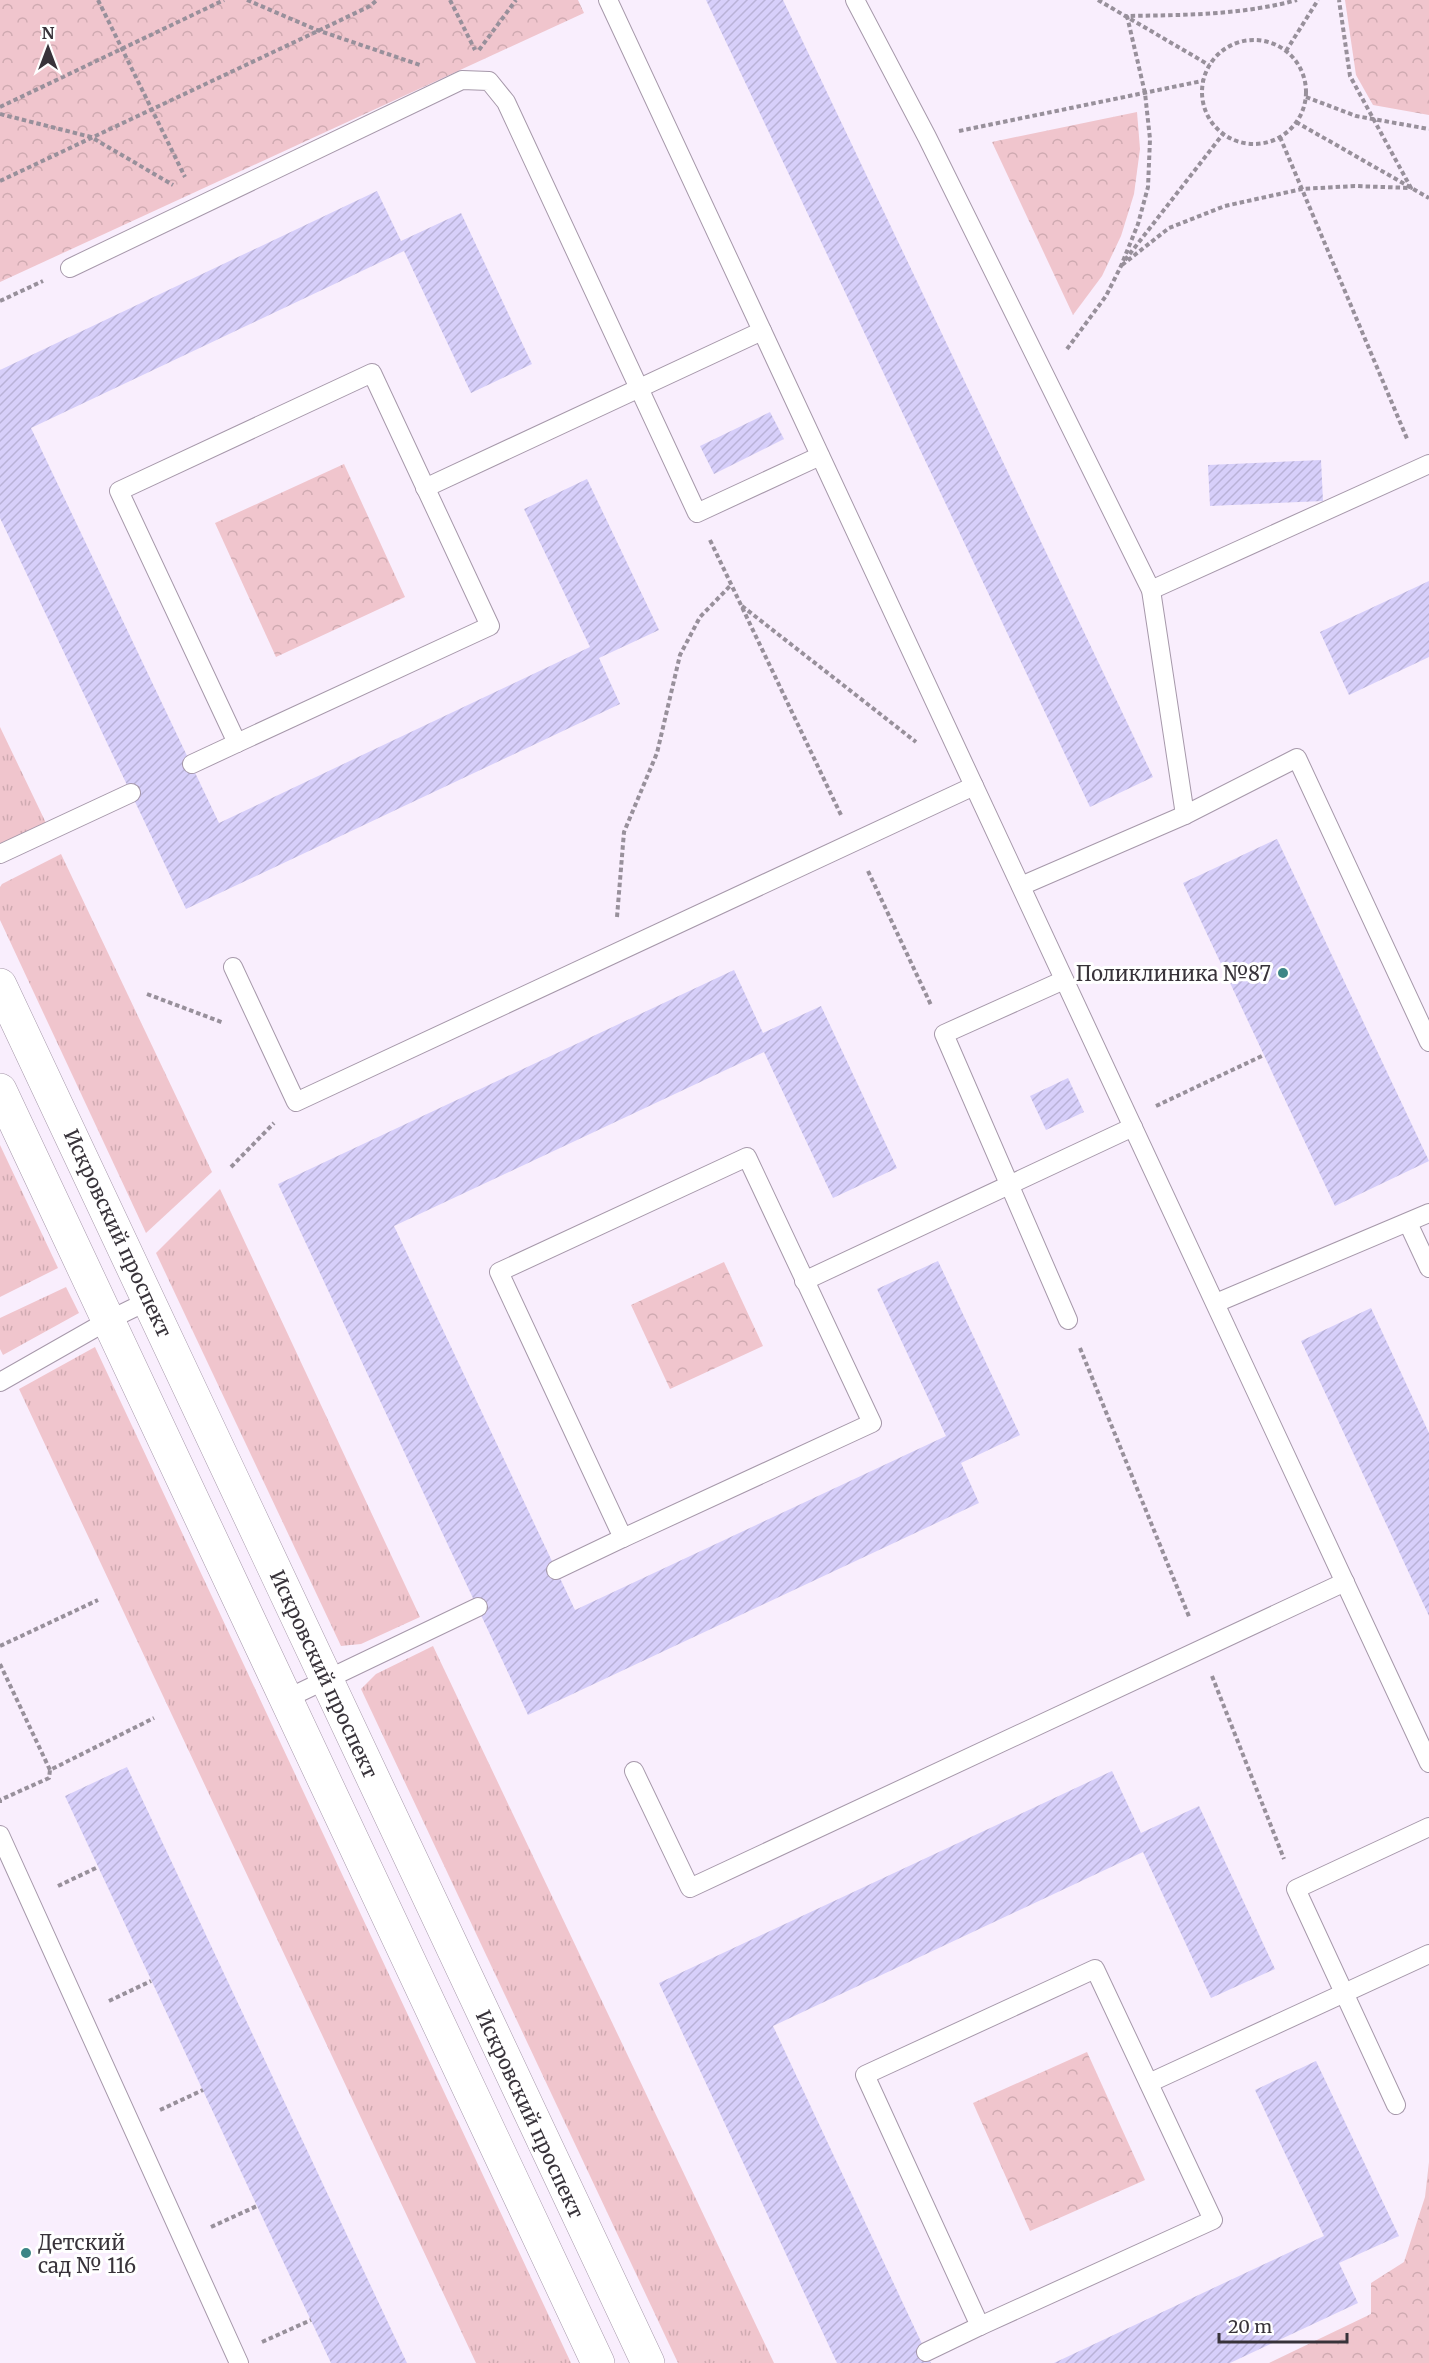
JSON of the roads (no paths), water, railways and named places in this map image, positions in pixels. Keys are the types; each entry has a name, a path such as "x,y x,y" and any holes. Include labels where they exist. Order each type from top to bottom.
{"street":[{"name":"Искровский проспект","path":"0,985 648,2363"},
{"path":"0,1090 598,2363"}],"lane":[{"path":"608,0 1429,1763"},
{"path":"855,0 927,137 1151,590 1185,815"},
{"path":"70,268 197,202 462,80 489,81 506,102 697,513 820,456"},
{"path":"425,488 762,331"},
{"path":"192,764 490,626 372,373 119,491 237,743"},
{"path":"1151,590 1424,466"},
{"path":"1020,886 1185,815 1297,758 1429,1042"},
{"path":"233,967 296,1102 974,786"},
{"path":"0,854 131,793"},
{"path":"1064,980 944,1034 1068,1320"},
{"path":"804,1281 1008,1185 1131,1123"},
{"path":"556,1570 872,1423 747,1157 499,1272 623,1538"},
{"path":"1215,1303 1429,1214"},
{"path":"1408,1223 1429,1268"},
{"path":"0,1382 108,1320 150,1300"},
{"path":"634,1771 690,1888 1345,1582"},
{"path":"286,1699 478,1607"},
{"path":"1396,2105 1296,1889 1429,1827"},
{"path":"0,1835 237,2359"},
{"path":"1149,2083 1429,1954"},
{"path":"926,2352 1213,2220 1095,1969 864,2075 980,2326"}],"place":[{"name":"Поликлиника №87","path":"1283,973"},
{"name":"Детский сад № 116","path":"26,2253"}]}
